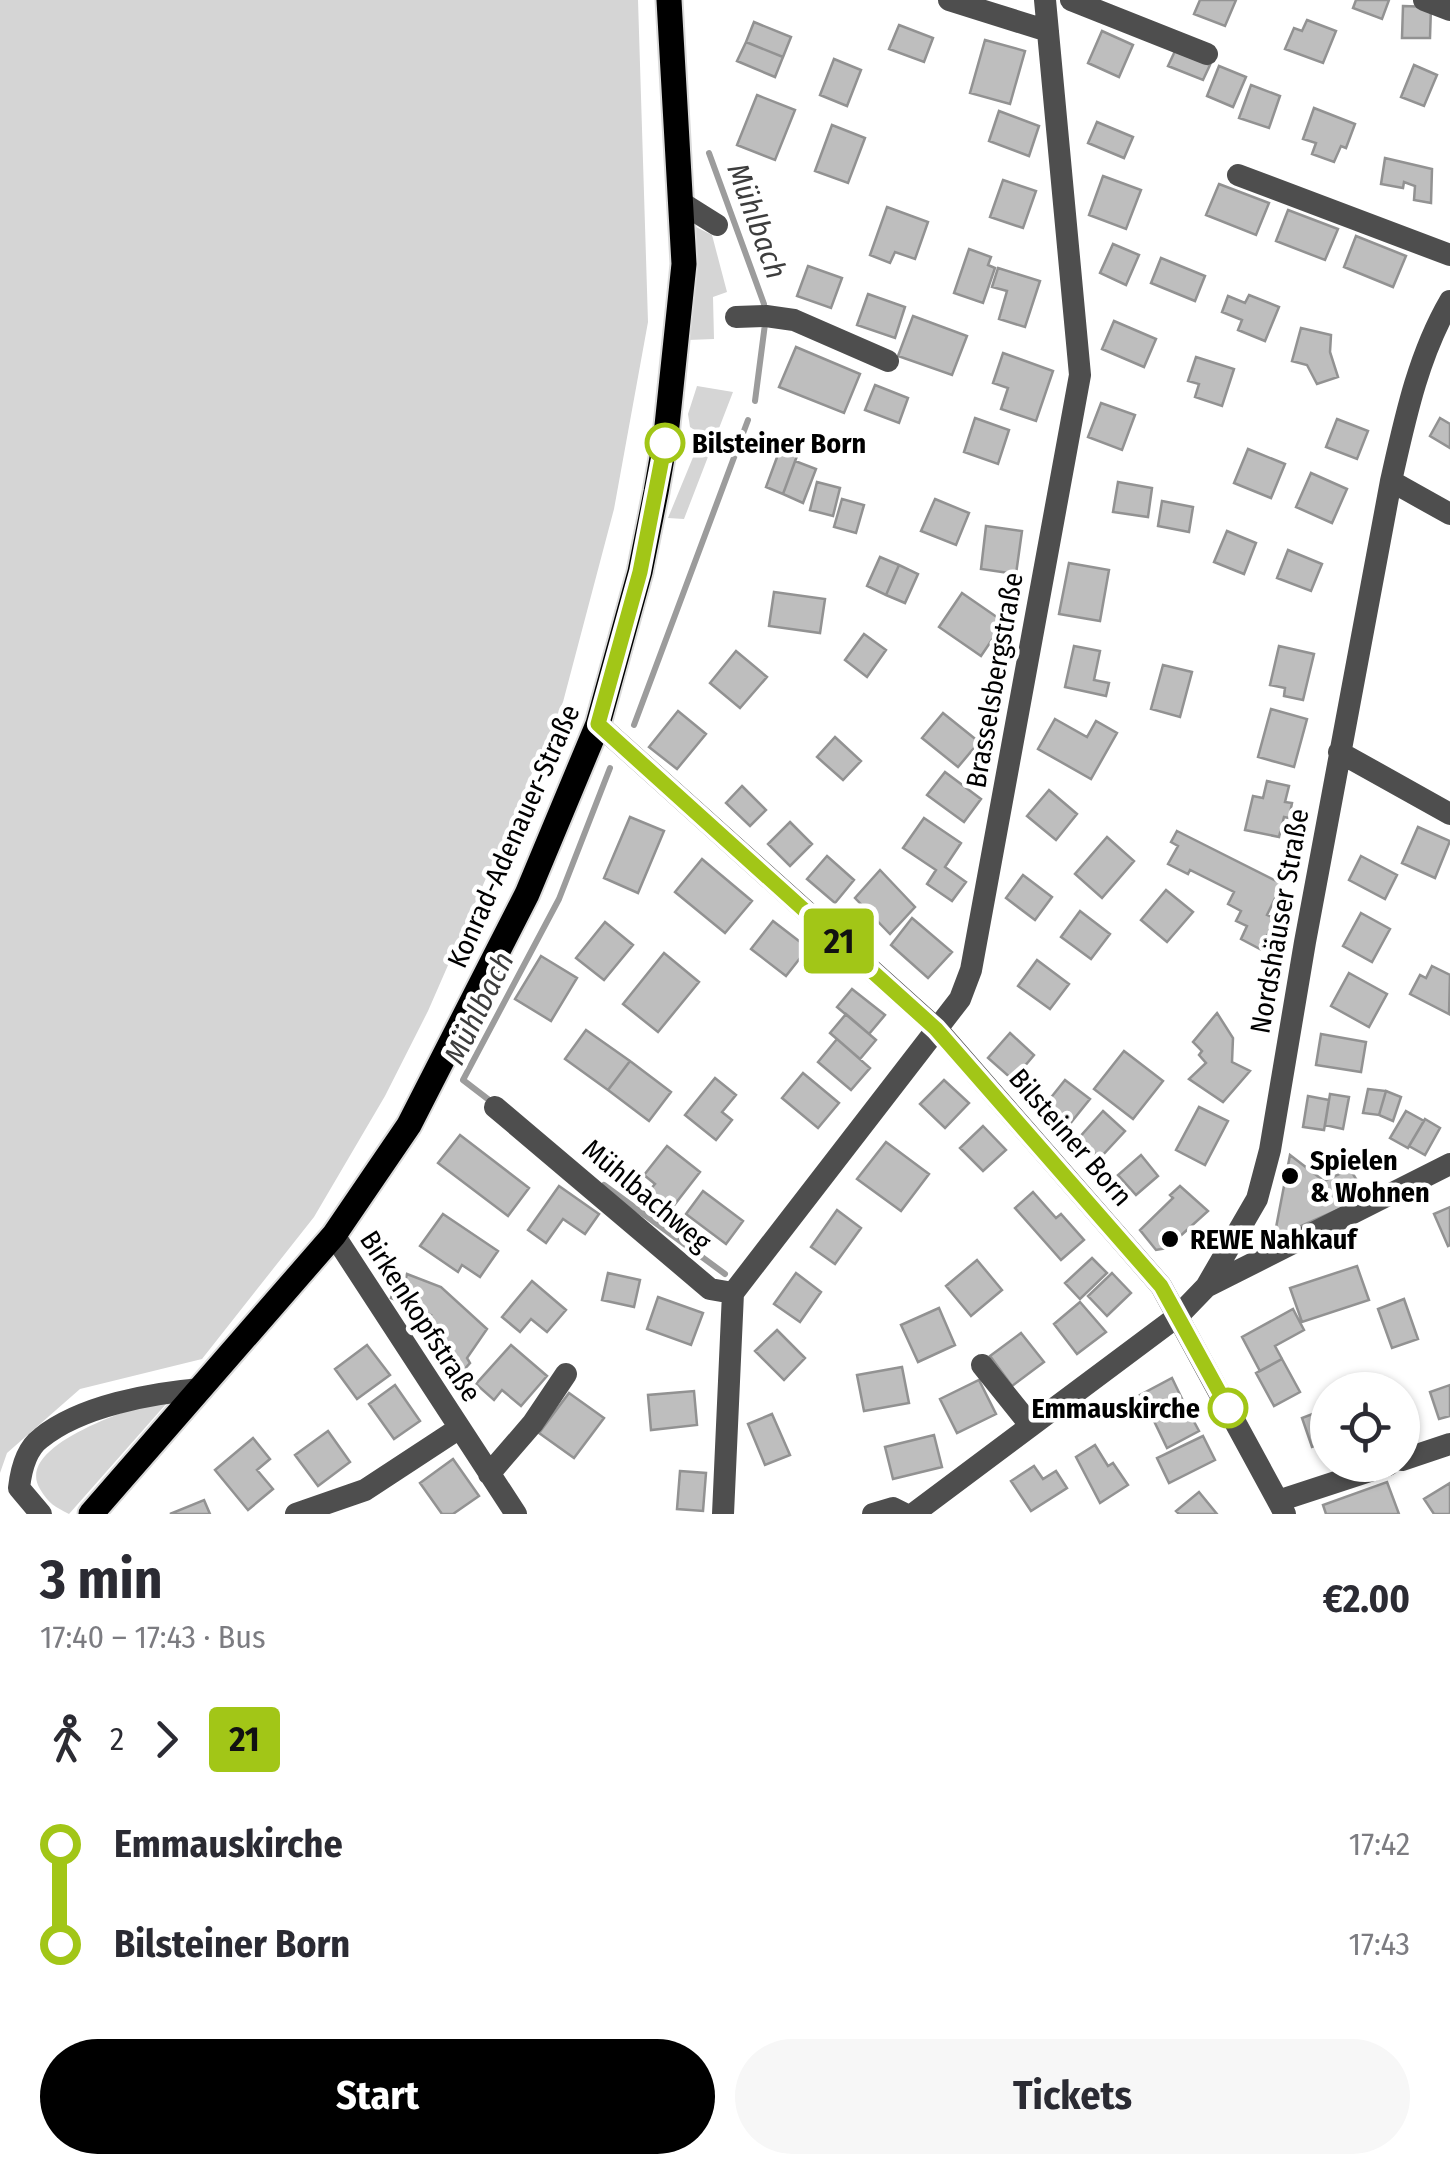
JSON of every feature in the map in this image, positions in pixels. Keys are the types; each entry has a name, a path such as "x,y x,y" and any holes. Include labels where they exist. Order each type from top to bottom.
{"main road":[{"name":"Konrad-Adenauer-Straße","path":"91,1514 334,1235 409,1125 527,894 598,724 640,572 666,435 684,264 669,0"}],"street":[{"path":"948,0 1048,31"},
{"name":"Brasselsbergstraße","path":"733,1293 960,999 971,970 1080,375 1045,0"},
{"path":"1071,0 1207,54"},
{"path":"1424,0 1450,10"},
{"path":"1238,175 1450,256"},
{"path":"682,204 716,225"},
{"name":"Nordshäuser Straße","path":"913,1514 1178,1316 1206,1287 1256,1199 1270,1150 1391,481 1431,333 1450,301"},
{"path":"736,317 786,318 888,361"},
{"path":"1391,481 1450,514"},
{"name":"Bilsteiner Born","path":"598,724 936,1029 1161,1286 1178,1316"},
{"path":"1340,752 1450,814"},
{"name":"Mühlbachweg","path":"496,1107 710,1289 733,1293"},
{"path":"1206,1287 1450,1164"},
{"name":"Birkenkopfstraße","path":"334,1235 516,1514"},
{"path":"724,1514 733,1293"},
{"path":"1178,1316 1282,1508 1346,1482"},
{"path":"982,1365 1031,1426"},
{"path":"489,1474 533,1422 566,1374"},
{"path":"41,1514 18,1488 29,1452 40,1438 84,1415 160,1393 201,1389"},
{"name":"Birkenkopfstraße","path":"296,1514 365,1490 458,1428"},
{"path":"1420,1454 1450,1444"},
{"path":"873,1514 894,1508 905,1514"}],"shaded area":[{"path":"0,0 638,0 648,322 614,509 563,702 428,1011 385,1096 314,1217 202,1359 80,1389 7,1453 0,1473"},
{"path":"694,226 712,235 727,292 713,297 714,339 688,340"},
{"path":"697,386 733,392 684,519 668,518 696,450 699,433 690,427 688,414"},
{"path":"174,1395 69,1514 46,1498 36,1472 45,1456 62,1442 111,1417"}],"building":[{"path":"1200,0 1236,0 1225,26 1194,14"},
{"path":"1356,0 1389,0 1382,19 1353,8"},
{"path":"1403,6 1431,7 1430,38 1402,38"},
{"path":"1307,20 1336,31 1323,63 1285,49 1294,28 1302,31"},
{"path":"754,22 791,37 783,57 746,42"},
{"path":"899,25 933,38 924,62 889,49"},
{"path":"1102,31 1133,45 1119,77 1088,63"},
{"path":"985,40 1025,51 1010,104 970,93"},
{"path":"746,42 783,57 775,77 737,61"},
{"path":"1175,51 1210,65 1203,80 1168,66"},
{"path":"834,59 861,70 847,106 820,95"},
{"path":"1414,65 1437,75 1424,106 1401,97"},
{"path":"1219,66 1246,77 1233,107 1207,96"},
{"path":"1251,85 1280,96 1269,128 1239,118"},
{"path":"757,95 795,110 775,160 737,145"},
{"path":"1314,108 1355,124 1346,148 1341,146 1334,162 1312,154 1316,143 1303,139"},
{"path":"999,111 1039,126 1029,156 989,141"},
{"path":"1097,122 1133,137 1124,158 1088,143"},
{"path":"832,125 865,138 848,183 815,171"},
{"path":"1385,158 1432,169 1431,203 1414,200 1415,186 1404,182 1403,188 1381,184"},
{"path":"1103,176 1141,190 1126,229 1089,215"},
{"path":"1003,180 1036,191 1023,228 990,217"},
{"path":"1219,184 1269,203 1256,235 1206,215"},
{"path":"887,207 928,222 915,259 895,252 890,263 870,255"},
{"path":"1288,210 1338,229 1325,260 1276,241"},
{"path":"1356,236 1406,256 1393,287 1344,267"},
{"path":"1113,244 1139,255 1126,285 1100,273"},
{"path":"969,249 991,257 988,265 995,268 983,303 954,293"},
{"path":"1161,258 1205,276 1195,301 1151,283"},
{"path":"808,266 842,278 831,308 797,296"},
{"path":"998,268 1040,281 1025,327 999,319 1007,291 992,287"},
{"path":"868,294 905,307 895,338 857,325"},
{"path":"1249,295 1279,307 1265,341 1238,330 1242,320 1222,312 1228,296 1245,303"},
{"path":"913,316 967,336 952,375 898,356"},
{"path":"1114,321 1156,339 1144,367 1102,349"},
{"path":"1301,328 1331,335 1330,352 1338,377 1317,384 1307,365 1292,361"},
{"path":"796,347 860,374 844,413 779,387"},
{"path":"1003,353 1053,371 1036,421 1001,409 1008,388 993,383"},
{"path":"1196,357 1234,369 1222,406 1195,397 1199,384 1188,381"},
{"path":"875,385 908,398 899,423 865,410"},
{"path":"1101,403 1135,415 1122,450 1088,437"},
{"path":"975,418 1009,430 998,464 964,452"},
{"path":"1440,418 1450,424 1450,448 1430,436"},
{"path":"1337,419 1368,431 1357,459 1326,447"},
{"path":"783,441 800,448 783,494 766,487"},
{"path":"1248,449 1285,464 1271,498 1234,483"},
{"path":"795,461 816,469 803,503 783,494"},
{"path":"1311,473 1347,489 1332,523 1296,507"},
{"path":"817,482 840,488 833,516 810,510"},
{"path":"1118,482 1152,488 1148,517 1113,512"},
{"path":"842,499 864,505 856,533 834,527"},
{"path":"935,499 969,513 956,545 921,531"},
{"path":"1162,501 1193,507 1189,532 1158,526"},
{"path":"986,526 1022,531 1016,574 981,569"},
{"path":"1227,531 1256,543 1244,574 1214,562"},
{"path":"1288,550 1322,564 1311,591 1277,578"},
{"path":"880,557 899,565 886,595 867,586"},
{"path":"1069,563 1109,570 1100,621 1059,614"},
{"path":"899,565 918,574 905,603 886,595"},
{"path":"774,592 825,599 820,633 769,626"},
{"path":"962,593 1004,622 981,656 939,627"},
{"path":"864,634 886,650 867,677 845,660"},
{"path":"1074,646 1100,651 1094,680 1109,683 1106,696 1065,687"},
{"path":"1279,646 1314,654 1303,700 1284,696 1285,688 1270,685"},
{"path":"736,651 767,677 740,708 710,683"},
{"path":"1163,665 1192,672 1180,717 1151,709"},
{"path":"1271,709 1307,719 1294,767 1258,757"},
{"path":"678,711 706,734 677,769 649,747"},
{"path":"943,713 979,742 958,767 922,738"},
{"path":"1055,719 1087,737 1096,721 1117,733 1091,779 1038,749"},
{"path":"835,737 861,761 843,780 817,757"},
{"path":"945,772 981,799 964,822 927,795"},
{"path":"1267,781 1289,786 1285,802 1292,803 1279,837 1245,830 1253,796 1263,798"},
{"path":"742,786 766,810 750,826 726,803"},
{"path":"1049,790 1077,814 1056,840 1027,816"},
{"path":"630,817 664,831 638,893 604,878"},
{"path":"924,818 961,843 945,867 966,882 952,901 927,884 936,870 903,848"},
{"path":"790,822 812,844 790,866 768,844"},
{"path":"1418,827 1450,841 1435,878 1402,863"},
{"path":"1177,831 1282,884 1267,915 1276,919 1260,949 1241,939 1247,926 1236,921 1241,911 1228,904 1234,892 1190,870 1188,874 1168,864 1178,846 1171,842"},
{"path":"1107,837 1134,861 1102,898 1075,874"},
{"path":"827,856 854,880 835,903 807,879"},
{"path":"1361,856 1397,875 1385,899 1349,880"},
{"path":"702,859 752,901 725,933 675,892"},
{"path":"880,870 915,907 890,934 855,898"},
{"path":"1023,875 1052,897 1035,920 1006,898"},
{"path":"1166,890 1193,912 1167,942 1141,920"},
{"path":"1080,911 1110,934 1091,959 1061,937"},
{"path":"1361,913 1390,929 1372,962 1343,946"},
{"path":"912,918 952,952 928,978 891,945"},
{"path":"773,921 808,948 786,976 751,949"},
{"path":"605,922 633,945 604,980 576,958"},
{"path":"664,953 699,982 658,1032 623,1004"},
{"path":"541,956 577,978 551,1021 515,999"},
{"path":"1037,960 1069,984 1050,1009 1018,986"},
{"path":"1432,966 1450,975 1449,1014 1410,994 1420,975 1426,978"},
{"path":"1349,973 1387,994 1369,1027 1331,1006"},
{"path":"852,989 885,1015 869,1034 837,1007"},
{"path":"1217,1013 1233,1038 1232,1062 1250,1071 1223,1102 1189,1079 1206,1063 1193,1042"},
{"path":"846,1014 876,1040 860,1059 830,1033"},
{"path":"586,1030 630,1061 608,1090 565,1059"},
{"path":"1010,1033 1034,1055 1013,1080 988,1058"},
{"path":"1321,1034 1366,1042 1361,1072 1316,1065"},
{"path":"837,1039 870,1068 851,1090 818,1062"},
{"path":"1124,1051 1163,1081 1133,1119 1094,1089"},
{"path":"630,1061 671,1092 649,1121 608,1090"},
{"path":"803,1073 839,1103 818,1128 782,1098"},
{"path":"715,1078 736,1095 722,1112 732,1120 716,1140 685,1115"},
{"path":"944,1080 969,1103 945,1128 920,1104"},
{"path":"1065,1080 1090,1099 1065,1130 1041,1110"},
{"path":"1368,1089 1386,1091 1379,1115 1363,1113"},
{"path":"1386,1091 1401,1097 1393,1121 1379,1115"},
{"path":"1330,1094 1349,1097 1343,1129 1325,1125"},
{"path":"1308,1096 1329,1100 1324,1130 1303,1127"},
{"path":"1199,1107 1228,1121 1205,1165 1176,1150"},
{"path":"1103,1111 1125,1131 1100,1158 1078,1139"},
{"path":"1406,1111 1424,1121 1408,1148 1390,1138"},
{"path":"1425,1119 1440,1128 1425,1155 1409,1146"},
{"path":"983,1126 1006,1150 983,1171 960,1148"},
{"path":"460,1135 529,1188 508,1216 438,1163"},
{"path":"886,1142 929,1174 901,1211 857,1179"},
{"path":"667,1146 700,1172 665,1217 642,1199 655,1184 644,1175"},
{"path":"1141,1155 1158,1176 1136,1195 1118,1175"},
{"path":"1290,1155 1324,1181 1350,1169 1367,1197 1274,1238"},
{"path":"559,1186 599,1214 585,1234 563,1219 546,1243 528,1230"},
{"path":"1180,1186 1208,1211 1167,1248 1156,1250 1140,1230"},
{"path":"703,1191 743,1221 726,1244 686,1214"},
{"path":"1033,1192 1056,1218 1061,1214 1084,1240 1061,1260 1015,1208"},
{"path":"1450,1207 1450,1245 1448,1246 1434,1214"},
{"path":"837,1210 861,1228 835,1264 811,1247"},
{"path":"443,1214 498,1251 480,1277 462,1265 458,1272 420,1246"},
{"path":"1092,1258 1107,1273 1080,1299 1065,1283"},
{"path":"977,1260 1002,1290 971,1316 946,1286"},
{"path":"1357,1266 1369,1300 1302,1322 1290,1288"},
{"path":"608,1273 640,1280 634,1307 602,1300"},
{"path":"796,1273 821,1292 800,1322 774,1304"},
{"path":"1112,1273 1131,1293 1107,1316 1088,1296"},
{"path":"407,1274 441,1287 487,1329 460,1374 448,1363 453,1354 437,1346 444,1334 427,1322 431,1315 391,1298 396,1281 405,1282"},
{"path":"532,1281 566,1310 547,1332 531,1319 520,1332 502,1317"},
{"path":"658,1297 703,1313 691,1345 647,1329"},
{"path":"1404,1299 1418,1339 1392,1348 1378,1309"},
{"path":"1080,1302 1106,1332 1077,1354 1054,1324"},
{"path":"939,1308 955,1345 918,1362 901,1325"},
{"name":"Emmauskirche","path":"1293,1309 1304,1330 1275,1346 1282,1359 1260,1371 1242,1337"},
{"path":"777,1330 805,1358 784,1380 755,1351"},
{"path":"1021,1333 1044,1362 1012,1386 990,1356"},
{"path":"367,1345 390,1375 357,1399 335,1369"},
{"path":"511,1345 547,1376 521,1406 502,1390 494,1400 476,1384"},
{"path":"1282,1359 1300,1392 1274,1406 1256,1373"},
{"path":"902,1367 909,1403 864,1411 857,1375"},
{"path":"1172,1378 1185,1405 1154,1421 1140,1395"},
{"path":"979,1380 996,1414 957,1433 940,1399"},
{"path":"395,1385 420,1421 394,1439 369,1404"},
{"path":"1450,1385 1450,1416 1439,1419 1430,1392"},
{"path":"694,1391 697,1425 651,1430 648,1395"},
{"path":"569,1393 604,1418 574,1458 539,1433"},
{"path":"1185,1405 1199,1431 1167,1448 1154,1421"},
{"path":"772,1414 790,1455 765,1465 748,1424"},
{"path":"1310,1415 1310,1441 1302,1418"},
{"path":"328,1431 350,1462 318,1486 295,1455"},
{"path":"934,1435 942,1467 893,1479 885,1447"},
{"path":"1203,1436 1215,1460 1169,1483 1157,1458"},
{"path":"253,1438 270,1459 257,1470 273,1489 248,1510 215,1470"},
{"path":"1095,1445 1108,1466 1113,1463 1128,1485 1100,1503 1076,1457"},
{"path":"453,1459 479,1496 453,1514 442,1514 420,1483"},
{"path":"1034,1466 1043,1479 1056,1471 1067,1488 1031,1511 1011,1481"},
{"path":"680,1471 706,1473 703,1511 677,1509"},
{"path":"1387,1482 1399,1514 1326,1514 1323,1505"},
{"path":"1450,1483 1450,1514 1434,1514 1424,1499"},
{"path":"1199,1492 1217,1514 1176,1511"},
{"path":"204,1500 210,1514 170,1514"}],"waterway":[{"name":"Mühlbach","path":"709,153 764,304"},
{"name":"Mühlbach","path":"755,401 765,324"},
{"name":"Mühlbach","path":"634,725 748,420"},
{"name":"Mühlbach","path":"493,1103 463,1080 559,899 610,768"},
{"name":"Mühlbach","path":"604,1185 725,1274"}],"bus line":[{"name":"21","path":"665,443 640,572 598,724 936,1029 1161,1286 1228,1408"}],"place":[{"name":"Bilsteiner Born","path":"665,443"},
{"name":"Spielen & Wohnen","path":"1290,1176"},
{"name":"REWE Nahkauf","path":"1170,1239"},
{"name":"Emmauskirche","path":"1228,1408"}]}
